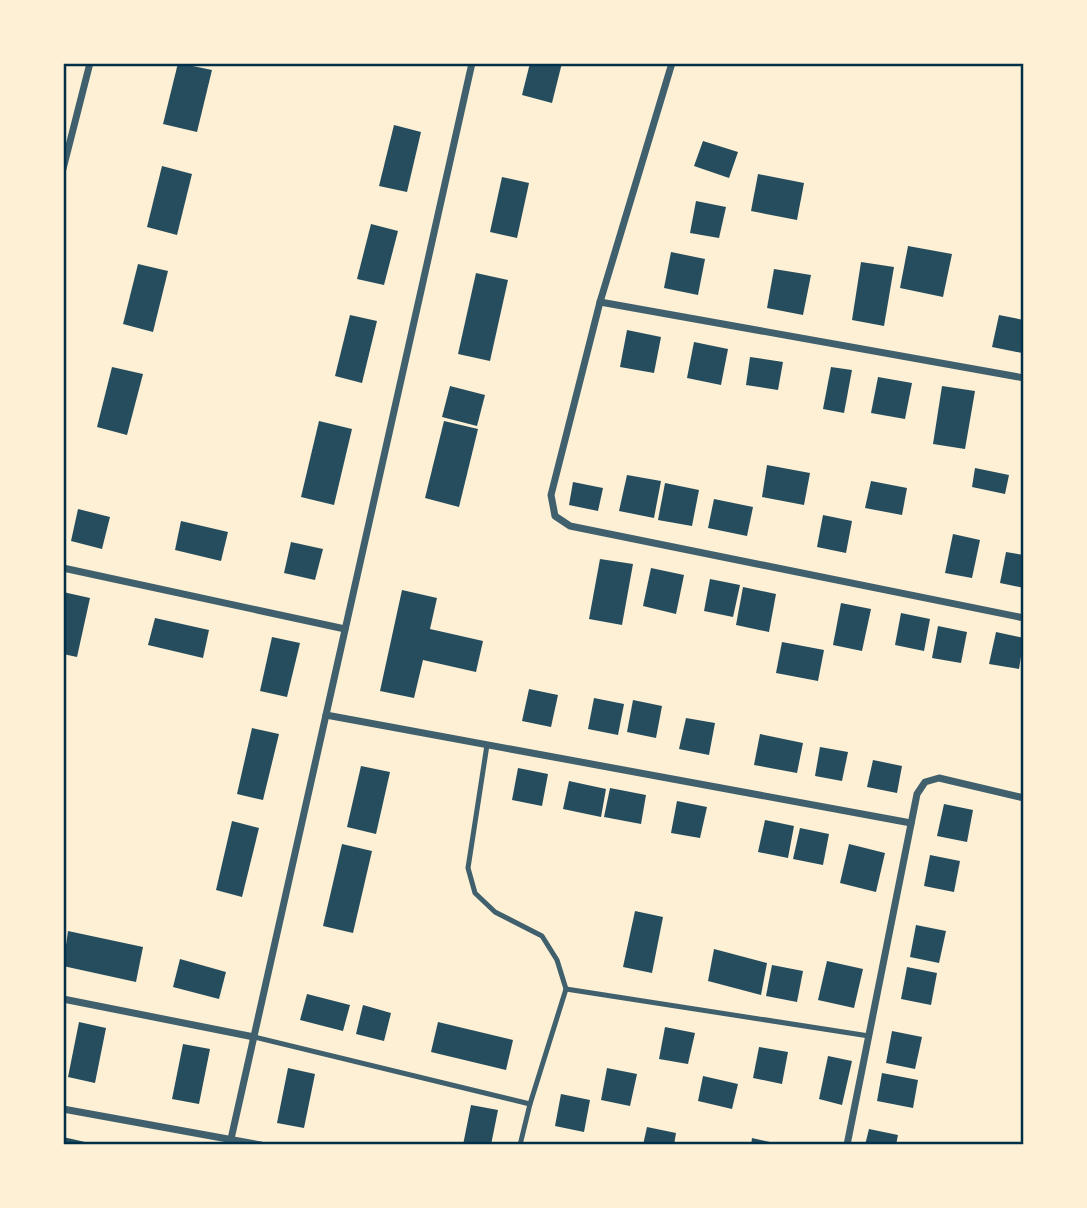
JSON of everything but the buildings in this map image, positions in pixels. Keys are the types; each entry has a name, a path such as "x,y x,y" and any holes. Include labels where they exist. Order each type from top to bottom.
{"street":[{"path":"63,169 90,63"},
{"path":"231,1139 472,63"},
{"path":"672,63 600,302 551,495 555,516 570,526 1024,618"},
{"path":"600,302 848,344 1024,378"},
{"path":"63,568 345,629"},
{"path":"326,715 911,823"},
{"path":"847,1145 917,794 925,782 939,778 1024,798"},
{"path":"63,999 254,1037"},
{"path":"63,1109 261,1145"}],"lane":[{"path":"487,745 468,868 475,893 495,912 542,936 558,960 566,989 520,1145"},
{"path":"566,989 869,1036"},
{"path":"254,1037 530,1104"}]}
